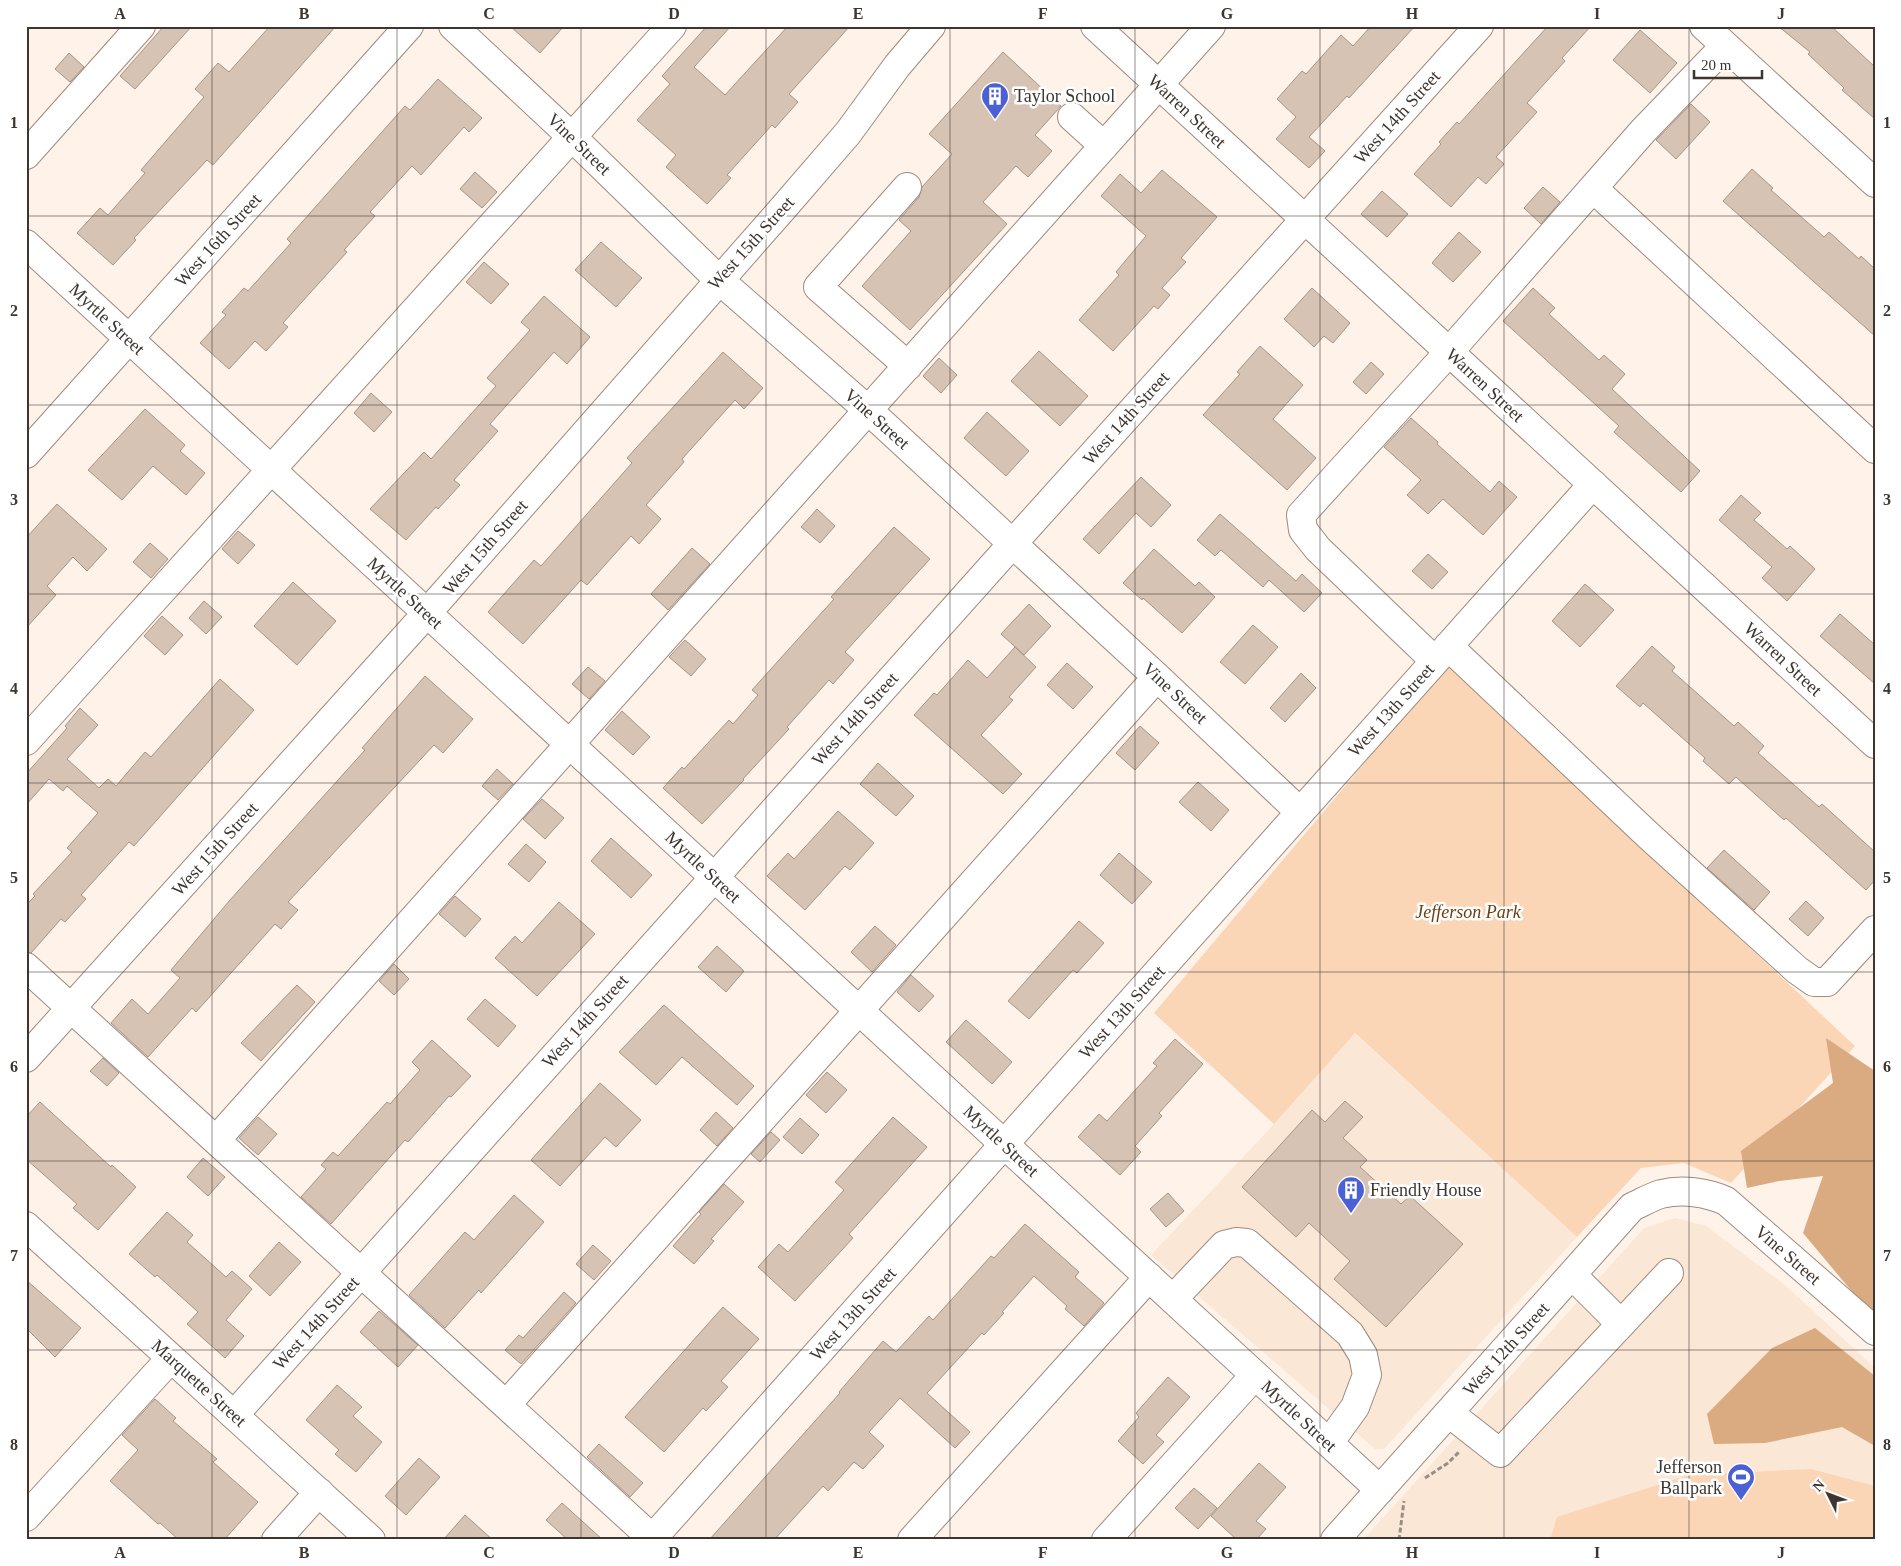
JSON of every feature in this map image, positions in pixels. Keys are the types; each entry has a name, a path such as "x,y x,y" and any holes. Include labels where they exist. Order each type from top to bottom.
{"street":[{"path":"26,156 141,26"},
{"name":"West 16th Street","path":"26,454 409,26"},
{"name":"Vine Street","path":"453,26 572,137 718,280 868,410 1300,812"},
{"path":"26,741 672,26"},
{"name":"West 15th Street","path":"26,1058 427,613 848,132 897,66 931,26"},
{"name":"Warren Street","path":"1096,26 1875,744"},
{"path":"216,1140 1211,26"},
{"name":"West 14th Street","path":"234,1414 1013,543 1479,26"},
{"path":"1704,26 1872,175"},
{"path":"1725,46 1643,131 1449,352 1302,515 1303,530 1318,550 1441,654 1649,836 1797,970 1814,982 1827,982 1875,930"},
{"path":"1072,117 1104,146"},
{"path":"907,187 818,286 908,366"},
{"path":"1594,188 1875,449"},
{"name":"Myrtle Street","path":"26,244 1255,1375 1330,1443 1392,1491"},
{"name":"West 13th Street","path":"653,1539 1593,484"},
{"path":"506,1404 1157,677"},
{"path":"26,967 653,1539"},
{"name":"Vine Street","path":"1696,1193 1710,1194 1726,1201 1875,1331"},
{"name":"West 12th Street","path":"1335,1540 1392,1491 1449,1413 1632,1207 1660,1194 1696,1193"},
{"name":"Marquette Street","path":"27,1228 371,1540"},
{"path":"1173,1299 1224,1245 1236,1242 1247,1243 1350,1334 1364,1355 1367,1375 1355,1408 1330,1443"},
{"path":"1449,1413 1500,1453 1669,1273"},
{"path":"1572,1275 1621,1324"},
{"path":"912,1540 1148,1277"},
{"path":"26,1517 172,1358"},
{"path":"1106,1540 1255,1375"},
{"path":"276,1540 319,1492"}],"path":[{"path":"1419,1482 1448,1463 1475,1434"},
{"path":"1392,1491 1399,1540"}],"shaded area":[{"path":"1354,1033 1577,1237 1384,1449 1375,1449 1151,1255 1274,1124"},
{"path":"1826,1038 1875,1071 1875,1319 1803,1233 1823,1176 1779,1181 1747,1188 1741,1151 1833,1083"},
{"path":"1675,1218 1706,1226 1785,1285 1875,1368 1875,1540 1363,1540 1644,1228"},
{"path":"1815,1328 1875,1376 1875,1446 1842,1427 1765,1443 1714,1444 1707,1414 1772,1348"}],"green space":[{"name":"Jefferson Park","path":"1447,665 1855,1046 1731,1183 1684,1163 1641,1168 1577,1237 1355,1033 1274,1124 1154,1013"},
{"name":"Jefferson Ballpark","path":"1811,1469 1875,1486 1875,1540 1550,1540 1557,1517 1689,1475"}],"building":[{"path":"164,26 192,26 135,89 120,76"},
{"path":"270,26 336,26 213,165 207,160 134,238 136,240 113,265 77,233 100,208 108,215 145,173 141,170 204,97 195,89 218,63 229,72"},
{"path":"510,26 564,26 540,53"},
{"path":"707,26 731,26 694,67 725,95 788,26 850,26 789,94 798,102 775,128 772,125 727,175 731,178 707,204 666,167 676,155 637,120 670,84 662,76"},
{"path":"1371,26 1415,26 1349,98 1347,96 1309,137 1325,151 1309,168 1276,139 1296,117 1277,99 1302,71 1306,74 1341,35 1353,46"},
{"path":"1548,26 1591,26 1562,58 1565,61 1527,103 1537,112 1496,157 1504,164 1486,184 1478,177 1451,207 1414,174 1441,144 1439,142 1457,122 1459,124"},
{"path":"1778,26 1831,26 1875,67 1875,119 1842,90 1844,88 1808,54 1810,52"},
{"path":"1640,30 1677,63 1650,93 1613,60"},
{"path":"1003,52 1061,106 1035,135 1052,151 1028,177 1016,166 983,202 1007,224 910,330 862,286 911,231 899,220 919,197 922,187 952,154 929,134"},
{"path":"69,53 84,67 70,82 55,69"},
{"path":"438,79 482,118 469,132 464,127 421,175 412,166 370,212 375,216 344,250 347,252 283,323 288,327 266,351 255,341 229,369 200,343 226,315 222,312 244,288 248,291 291,243 287,239 405,106 410,110"},
{"path":"1691,104 1710,122 1676,159 1656,140"},
{"path":"1752,169 1773,188 1771,190 1824,237 1829,232 1859,259 1861,256 1875,269 1875,336 1723,201"},
{"path":"1162,170 1217,217 1181,258 1186,262 1162,288 1170,295 1158,309 1154,306 1113,351 1079,320 1119,275 1116,272 1146,236 1101,196 1120,174 1141,193"},
{"path":"475,172 497,192 482,208 460,189"},
{"path":"1543,187 1560,202 1541,224 1524,208"},
{"path":"1382,191 1408,214 1387,237 1361,214"},
{"path":"1459,232 1481,252 1453,282 1432,263"},
{"path":"601,242 642,278 616,307 575,270"},
{"path":"484,262 509,284 491,304 466,282"},
{"path":"1312,288 1350,323 1333,343 1324,336 1314,347 1284,319"},
{"path":"1533,288 1555,308 1549,314 1599,360 1604,355 1625,374 1612,389 1700,471 1681,492 1614,432 1619,426 1503,321"},
{"path":"544,296 590,337 567,364 554,352 490,424 498,431 454,480 460,485 438,509 436,507 406,540 370,509 424,452 431,459 496,386 487,378 530,330 521,322"},
{"path":"1260,346 1303,385 1273,419 1316,458 1287,490 1203,415 1240,374 1237,372"},
{"path":"1039,351 1088,396 1060,426 1011,381"},
{"path":"723,352 763,388 744,409 735,400 682,459 684,462 646,505 661,519 639,544 631,536 587,585 581,580 523,644 488,612 534,560 541,566 632,463 627,458"},
{"path":"939,358 957,375 941,393 923,376"},
{"path":"1371,362 1384,374 1366,394 1353,382"},
{"path":"371,393 392,412 374,432 354,413"},
{"path":"145,409 185,445 180,451 205,473 186,495 153,466 122,500 88,470"},
{"path":"987,412 1029,451 1006,476 964,438"},
{"path":"1411,418 1490,492 1499,481 1517,497 1483,535 1443,499 1428,514 1407,495 1421,480 1384,447"},
{"path":"1141,477 1171,505 1151,527 1136,513 1099,554 1083,539"},
{"path":"1741,495 1761,513 1754,520 1787,549 1790,546 1815,569 1787,601 1762,578 1772,567 1719,520"},
{"path":"57,504 107,549 87,571 73,557 47,586 56,595 26,628 26,538"},
{"path":"817,509 835,526 820,543 801,527"},
{"path":"1220,514 1296,581 1302,574 1322,593 1304,612 1269,580 1263,587 1221,550 1215,556 1197,540"},
{"path":"894,527 930,559 845,652 854,660 833,684 829,680 787,727 789,729 702,824 663,788 682,767 684,769 729,720 733,724 758,695 752,690 834,599 831,597"},
{"path":"238,531 255,545 238,564 222,549"},
{"path":"150,543 168,559 151,578 133,562"},
{"path":"692,548 710,564 668,610 651,594"},
{"path":"1154,549 1195,586 1199,582 1215,597 1182,633 1123,583"},
{"path":"1428,554 1448,572 1432,589 1412,571"},
{"path":"293,582 336,621 297,665 254,626"},
{"path":"1585,584 1614,610 1580,647 1552,621"},
{"path":"204,601 222,617 206,634 189,618"},
{"path":"1029,604 1051,626 1024,655 1001,634"},
{"path":"1840,614 1875,645 1875,684 1820,636"},
{"path":"162,616 183,635 165,655 144,636"},
{"path":"1253,625 1278,647 1245,684 1220,662"},
{"path":"685,640 706,659 691,676 669,657"},
{"path":"1652,646 1675,667 1672,671 1734,726 1738,722 1764,746 1758,753 1819,807 1822,804 1875,852 1875,880 1866,890 1786,818 1784,820 1736,777 1729,784 1703,761 1705,758 1643,703 1640,707 1616,686"},
{"path":"1015,647 1036,667 1009,697 1013,700 981,735 1022,774 1003,794 914,715 934,693 937,695 968,660 987,678"},
{"path":"1067,663 1093,687 1073,709 1047,685"},
{"path":"588,667 605,681 589,699 572,684"},
{"path":"1301,673 1316,688 1285,722 1270,708"},
{"path":"425,676 473,719 443,753 434,745 288,902 298,910 281,929 275,924 196,1012 192,1008 148,1057 111,1023 132,999 148,1014 180,978 171,970 230,900 365,750 362,748"},
{"path":"220,679 254,710 134,846 129,842 81,895 86,899 65,922 61,919 31,953 26,952 26,905 35,896 33,894 72,852 67,848 98,813 67,786 63,791 49,779 26,805 26,774 67,728 65,726 80,708 98,725 67,759 99,788 108,779 116,786 145,752 151,757"},
{"path":"622,711 650,737 633,755 605,730"},
{"path":"1140,726 1159,743 1135,770 1116,753"},
{"path":"878,763 914,796 896,816 860,784"},
{"path":"497,769 513,784 498,800 482,786"},
{"path":"1198,782 1229,810 1211,831 1179,802"},
{"path":"542,799 564,818 545,839 523,819"},
{"path":"838,811 874,843 850,870 845,866 805,910 767,876 788,853 794,859"},
{"path":"611,838 652,875 631,898 591,861"},
{"path":"526,844 546,862 529,882 508,864"},
{"path":"1724,850 1770,892 1754,910 1707,868"},
{"path":"1119,853 1152,882 1132,904 1100,875"},
{"path":"455,896 481,919 465,937 439,914"},
{"path":"1806,901 1824,918 1808,936 1789,919"},
{"path":"559,902 595,934 537,996 495,958 515,936 522,943"},
{"path":"1079,921 1104,943 1077,973 1073,970 1029,1019 1008,1001"},
{"path":"875,926 896,945 872,972 851,952"},
{"path":"717,946 744,971 726,992 698,967"},
{"path":"394,964 409,979 394,995 379,981"},
{"path":"911,975 934,996 919,1012 897,992"},
{"path":"297,985 315,1002 261,1061 241,1043"},
{"path":"485,999 516,1026 498,1047 467,1019"},
{"path":"664,1005 754,1086 737,1105 682,1057 656,1085 619,1052"},
{"path":"966,1020 1012,1062 992,1084 946,1042"},
{"path":"1175,1039 1203,1064 1159,1113 1162,1116 1135,1146 1141,1152 1120,1175 1078,1137 1099,1114 1107,1121 1157,1066 1153,1063"},
{"path":"432,1040 471,1076 451,1097 449,1096 408,1142 405,1140 331,1224 301,1197 326,1169 321,1165 333,1152 338,1156 387,1102 390,1104 420,1070 412,1062"},
{"path":"103,1058 119,1073 107,1086 90,1071"},
{"path":"827,1072 847,1090 826,1113 806,1095"},
{"path":"600,1083 641,1120 616,1147 605,1137 560,1186 531,1160"},
{"name":"Friendly House","path":"1345,1101 1363,1117 1343,1138 1367,1160 1360,1167 1401,1204 1410,1196 1463,1244 1386,1327 1334,1279 1350,1261 1309,1223 1296,1237 1242,1187 1312,1110 1325,1122"},
{"path":"40,1102 111,1167 112,1165 136,1187 98,1230 73,1208 77,1204 26,1159 26,1117"},
{"path":"716,1112 733,1128 717,1146 700,1130"},
{"path":"258,1117 277,1134 258,1155 239,1138"},
{"path":"893,1117 927,1147 849,1234 853,1238 795,1301 758,1267 779,1244 788,1252 844,1190 835,1182"},
{"path":"800,1118 819,1135 802,1154 783,1137"},
{"path":"771,1132 780,1140 760,1162 751,1154"},
{"path":"203,1158 225,1177 208,1196 187,1177"},
{"path":"724,1184 744,1202 711,1239 714,1241 694,1264 673,1246 701,1214 699,1212"},
{"path":"1168,1193 1184,1211 1166,1227 1150,1209"},
{"path":"514,1195 544,1222 481,1293 479,1290 445,1328 409,1295 465,1232 474,1240"},
{"path":"167,1212 193,1235 187,1242 226,1277 232,1271 252,1289 226,1320 244,1336 225,1358 187,1324 198,1312 157,1275 155,1277 129,1254"},
{"path":"1025,1224 1079,1272 1075,1277 1104,1303 1084,1326 1065,1309 1067,1306 1034,1276 984,1335 982,1333 927,1393 970,1432 955,1448 900,1398 869,1432 884,1446 863,1469 854,1462 828,1491 823,1486 774,1540 709,1540 840,1393 883,1341 896,1352 929,1316 933,1320 991,1256 994,1258"},
{"path":"279,1242 301,1262 270,1296 249,1276"},
{"path":"593,1245 611,1261 594,1280 576,1264"},
{"path":"26,1280 81,1328 55,1357 26,1328"},
{"path":"564,1292 576,1303 521,1364 505,1350 519,1335 523,1338"},
{"path":"723,1307 759,1339 721,1381 728,1387 706,1411 703,1408 664,1452 625,1417"},
{"path":"379,1311 418,1345 398,1367 360,1332"},
{"path":"1168,1377 1190,1397 1156,1435 1164,1442 1143,1464 1118,1441 1139,1417 1136,1413"},
{"path":"337,1385 362,1407 353,1416 382,1442 356,1472 335,1454 339,1450 306,1420"},
{"path":"155,1399 176,1418 173,1421 217,1459 213,1462 258,1502 224,1540 179,1540 110,1481 138,1450 122,1435"},
{"path":"599,1444 643,1483 630,1497 587,1457"},
{"path":"419,1458 440,1477 406,1515 385,1496"},
{"path":"1259,1463 1286,1487 1256,1521 1266,1529 1256,1540 1237,1540 1211,1516"},
{"path":"1194,1488 1217,1508 1198,1529 1175,1508"},
{"path":"562,1503 603,1540 568,1540 546,1520"},
{"path":"465,1515 493,1540 443,1540"}],"place":[{"name":"Taylor School","path":"995,120"},
{"name":"Friendly House","path":"1351,1214"},
{"name":"Jefferson Ballpark","path":"1741,1501"}]}
